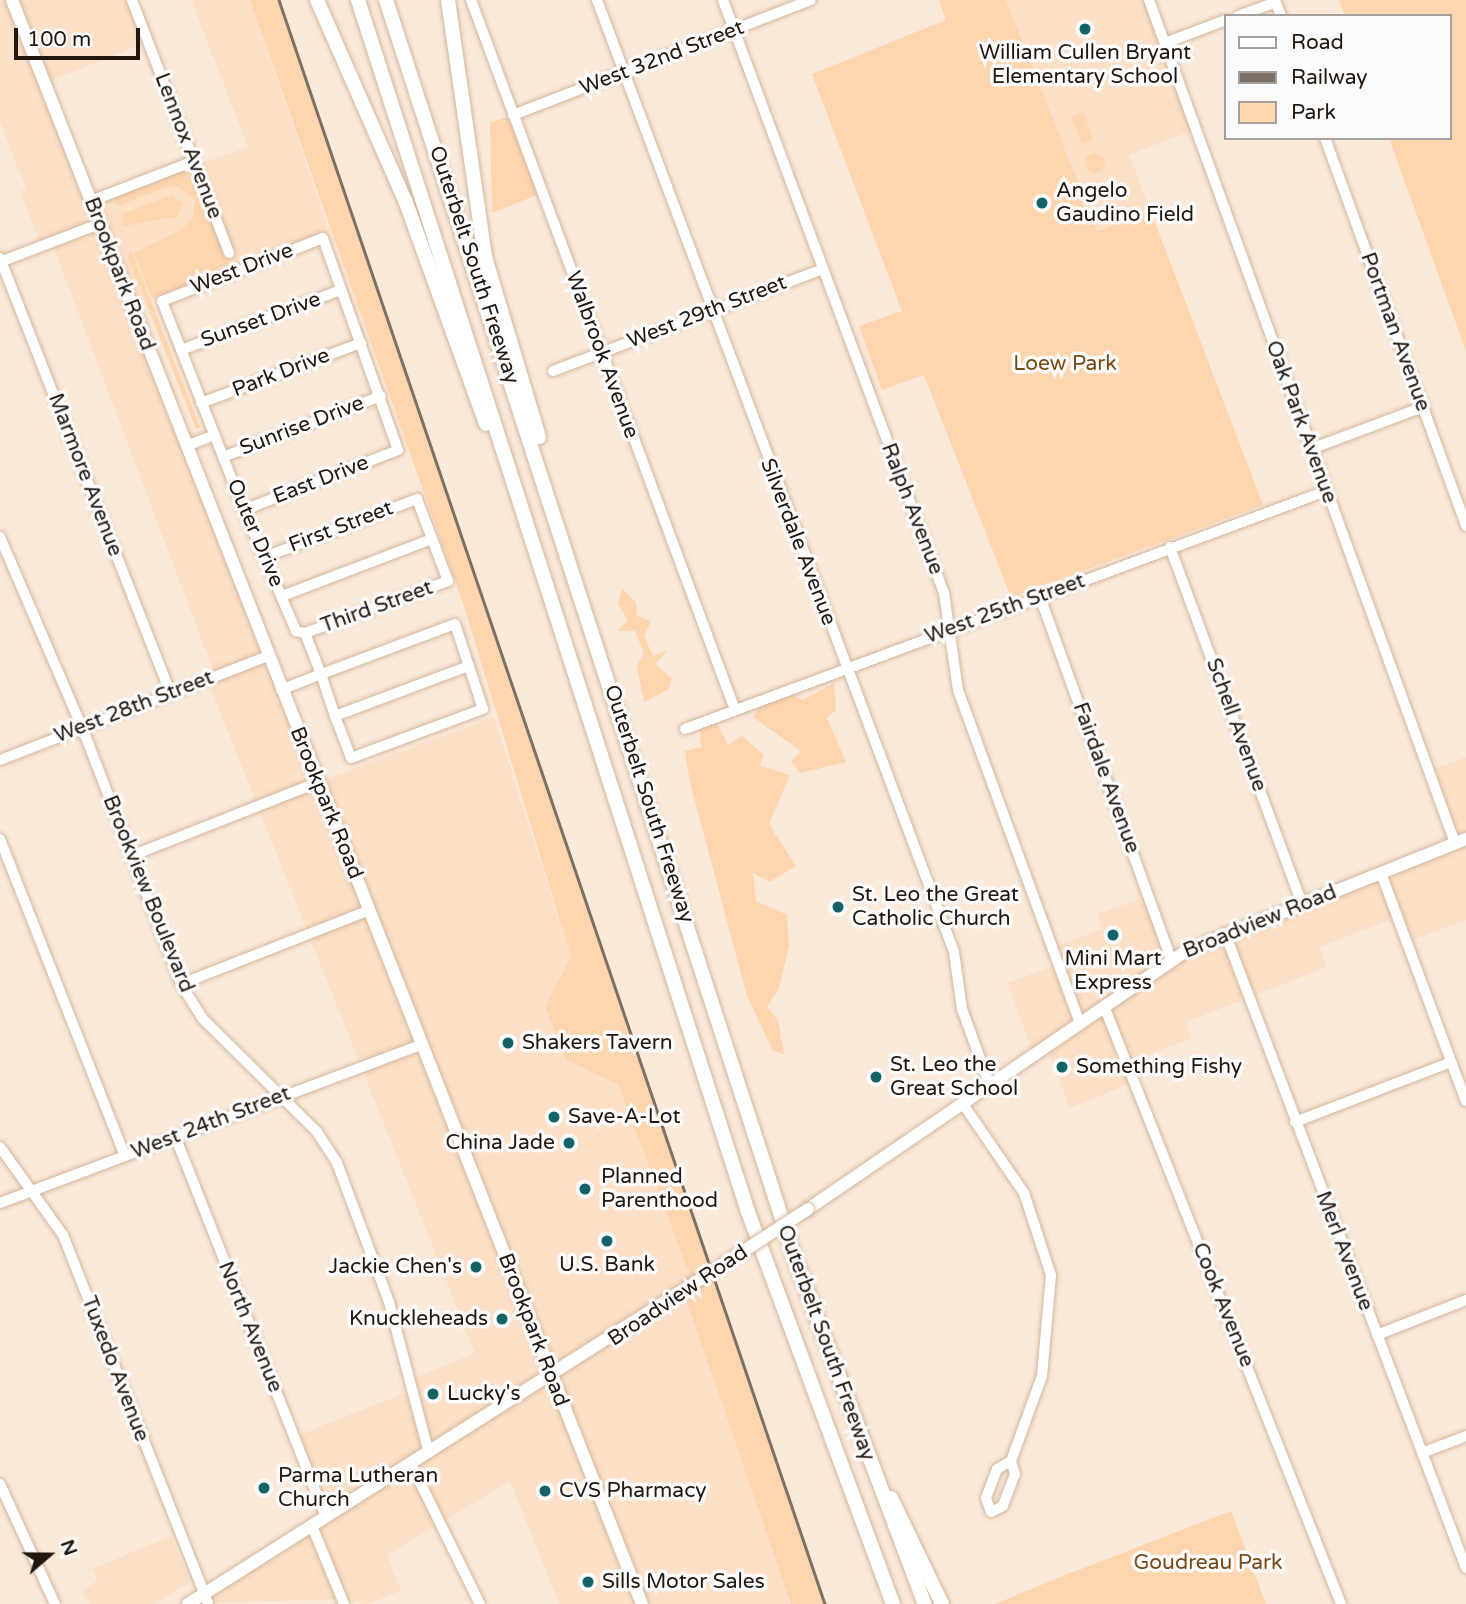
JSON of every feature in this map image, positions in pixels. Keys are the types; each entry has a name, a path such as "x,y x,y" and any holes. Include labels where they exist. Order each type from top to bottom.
{"highway":[{"path":"317,0 405,200 515,486"},
{"name":"Outerbelt South Freeway","path":"358,0 748,1212 893,1604"},
{"name":"Outerbelt South Freeway","path":"386,0 850,1412 925,1604"},
{"path":"447,0 483,248 534,416 546,483"},
{"path":"850,1412 942,1604"}],"main road":[{"name":"Brookpark Road","path":"12,0 316,783 370,910 642,1604"},
{"name":"Broadview Road","path":"188,1604 206,1599 312,1526 551,1377 808,1209 1171,959 1225,933 1460,841"}],"street":[{"name":"Lennox Avenue","path":"132,0 229,253"},
{"name":"Walbrook Avenue","path":"471,0 734,710"},
{"name":"Silverdale Avenue","path":"597,0 711,312 954,952 962,1009 990,1086"},
{"name":"Ralph Avenue","path":"723,0 944,593 958,691 1080,1023"},
{"name":"West 32nd Street","path":"513,115 811,0"},
{"name":"Oak Park Avenue","path":"1149,0 1326,491 1460,841"},
{"path":"1243,14 1275,1"},
{"path":"1165,43 1224,21"},
{"name":"Portman Avenue","path":"1326,140 1466,526"},
{"path":"91,201 194,161"},
{"path":"0,260 99,224"},
{"name":"West Drive","path":"162,301 323,238 341,290"},
{"name":"Marmore Avenue","path":"0,260 170,692"},
{"name":"West 29th Street","path":"553,371 823,269"},
{"path":"341,290 381,396"},
{"name":"Sunset Drive","path":"181,350 341,290"},
{"name":"Outer Drive","path":"162,301 244,509 296,631 305,633 351,758 483,709 469,666"},
{"name":"Park Drive","path":"201,403 361,343"},
{"name":"East Drive","path":"244,509 398,450 381,396"},
{"name":"Sunrise Drive","path":"223,457 381,396"},
{"path":"1311,449 1423,408"},
{"path":"186,446 215,435"},
{"name":"West 25th Street","path":"685,729 1326,491"},
{"name":"First Street","path":"265,557 417,499 432,539"},
{"name":"Brookview Boulevard","path":"0,537 82,727 181,984 202,1018 281,1096 337,1163 389,1302 429,1453"},
{"path":"282,596 432,539"},
{"name":"Third Street","path":"305,633 448,582 432,539"},
{"name":"Schell Avenue","path":"1170,547 1301,904"},
{"name":"Fairdale Avenue","path":"1040,597 1171,959"},
{"path":"281,690 455,624 469,666 334,716"},
{"name":"West 28th Street","path":"0,760 268,656"},
{"path":"131,856 316,783"},
{"path":"0,839 125,1156"},
{"path":"1381,873 1466,1101"},
{"path":"181,984 370,910"},
{"name":"Merl Avenue","path":"1225,933 1466,1568"},
{"name":"Cook Avenue","path":"1104,1006 1341,1604"},
{"name":"West 24th Street","path":"0,1203 423,1044"},
{"path":"1295,1122 1451,1062"},
{"path":"963,1104 1024,1193 1051,1275 1042,1376 1010,1461 997,1469 986,1497 991,1512 1003,1506 1016,1474 1010,1461"},
{"name":"North Avenue","path":"175,1136 326,1517"},
{"name":"Tuxedo Avenue","path":"0,1147 62,1235 206,1599"},
{"path":"1377,1335 1466,1300"},
{"path":"1422,1453 1466,1436"},
{"path":"411,1464 480,1604"},
{"path":"0,1484 55,1604"},
{"path":"312,1526 344,1604"}],"shaded area":[{"path":"0,0 132,0 148,42 45,83 91,201 248,147 191,0 250,0 330,233 133,308 316,783 494,717 571,957 545,1006 618,1084 693,1284 683,1292 791,1604 559,1604 510,1481 387,1555 401,1591 367,1604 342,1599 188,1604 326,1518 294,1437 412,1390 410,1380 475,1353 207,679 215,675 52,243 41,246 20,191 26,189 0,122"},
{"path":"1006,0 1149,0 1196,129 1129,155 1151,212 1097,231"},
{"path":"1466,757 1466,920 1407,942 1397,917 1319,947 1327,967 1186,1022 1192,1038 1127,1063 1134,1082 1070,1108 1046,1047 1033,1055 1008,983 1058,964 1052,948 1102,929 1098,914 1148,896 1171,959 1454,844 1429,771"},
{"path":"171,1536 190,1582 155,1604 90,1604 82,1591 98,1580 92,1569"}],"green space":[{"path":"250,0 279,0 825,1604 791,1604 683,1291 693,1284 618,1084 566,1060 545,1006 571,957 463,603"},
{"name":"Loew Park","path":"939,0 1006,0 1097,231 1151,212 1263,505 1011,597 924,375 882,390 859,326 902,311 812,74 946,20"},
{"path":"1339,0 1466,0 1466,351 1390,140 1452,140 1452,14 1344,14"},
{"path":"1083,111 1093,139 1082,144 1071,117"},
{"path":"513,115 542,193 492,213 490,123"},
{"path":"1095,153 1102,156 1105,163 1102,170 1095,173 1088,170 1085,163 1088,156"},
{"path":"190,163 230,265 152,298 134,253 181,230 193,218 195,199 174,185 117,206 111,194"},
{"path":"172,195 183,203 177,217 123,226 122,214"},
{"path":"131,250 200,427 196,429 128,258"},
{"path":"622,588 636,603 637,616 651,621 644,636 653,656 668,650 655,664 672,679 669,689 644,702 637,666 644,653 635,631 618,631 628,620 618,604"},
{"path":"834,683 836,710 827,718 846,762 800,773 791,761 801,751 753,717 761,706 792,695 803,700"},
{"path":"717,723 728,745 742,736 764,755 760,766 790,775 769,824 796,866 769,882 753,873 756,901 787,915 789,946 779,988 767,1007 778,1020 784,1054 773,1051 747,996 690,782 685,751 701,747 700,729"},
{"name":"Goudreau Park","path":"1231,1511 1266,1604 995,1604 1063,1576"}],"railway":[{"path":"279,0 825,1604"}],"place":[{"name":"William Cullen Bryant Elementary School","path":"1085,29"},
{"name":"Angelo Gaudino Field","path":"1042,203"},
{"name":"St. Leo the Great Catholic Church","path":"838,907"},
{"name":"Mini Mart Express","path":"1113,935"},
{"name":"Shakers Tavern","path":"508,1043"},
{"name":"Something Fishy","path":"1062,1067"},
{"name":"St. Leo the Great School","path":"876,1077"},
{"name":"Save-A-Lot","path":"554,1117"},
{"name":"China Jade","path":"569,1143"},
{"name":"Planned Parenthood","path":"585,1189"},
{"name":"U.S. Bank","path":"607,1241"},
{"name":"Jackie Chen's","path":"476,1267"},
{"name":"Knuckleheads","path":"502,1319"},
{"name":"Lucky's","path":"433,1394"},
{"name":"Parma Lutheran Church","path":"264,1488"},
{"name":"CVS Pharmacy","path":"545,1491"},
{"name":"Sills Motor Sales","path":"588,1582"}]}
